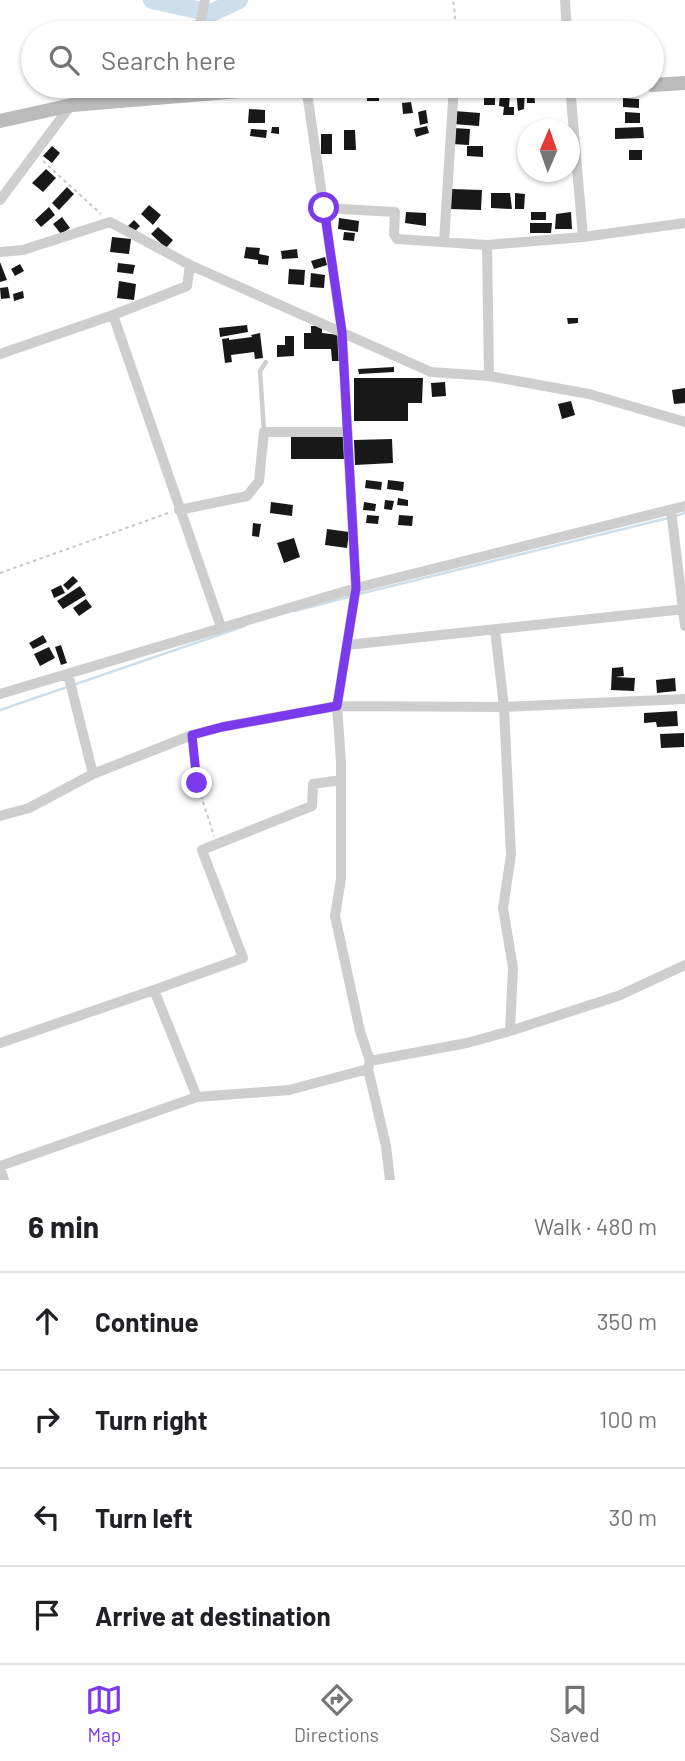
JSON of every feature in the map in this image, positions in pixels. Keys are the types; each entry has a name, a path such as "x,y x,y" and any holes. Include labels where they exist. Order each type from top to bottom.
{"main road":[{"path":"664,84 685,83"},
{"path":"0,121 101,98"}],"street":[{"path":"565,0 566,21"},
{"path":"201,21 205,1"},
{"path":"306,98 342,332 356,588 337,706 341,780 341,879 335,916 386,1146 390,1180"},
{"path":"444,242 453,98"},
{"path":"571,98 583,237"},
{"path":"0,200 72,105"},
{"path":"324,208 395,212 394,234 397,239 487,245 583,237 685,223"},
{"path":"0,252 23,250 110,222 190,265 431,372 489,376 589,394 685,422"},
{"path":"487,245 489,376"},
{"path":"0,354 187,286 190,265"},
{"path":"113,314 221,627"},
{"path":"179,510 247,496 259,481 264,432 348,432"},
{"path":"0,694 356,588 685,506"},
{"path":"671,510 685,626"},
{"path":"347,645 684,610"},
{"path":"495,629 504,707 511,855 503,908 513,968 510,1031"},
{"path":"68,674 93,774"},
{"path":"0,816 29,808 93,774 192,735 337,706 504,707 685,699"},
{"path":"0,1043 243,958 202,850 312,806 313,784 341,780"},
{"path":"4,1180 0,1167 197,1097 289,1090 369,1065 467,1043 618,996 685,965"},
{"path":"154,990 197,1097"}],"lane":[{"path":"264,432 260,371 266,362"}],"path":[{"path":"453,0 454,21"},
{"path":"34,154 110,222"},
{"path":"0,573 179,510"},
{"path":"192,735 197,783 217,844"}],"building":[{"path":"367,98 379,98 379,101 367,101"},
{"path":"484,98 495,98 495,105 484,105"},
{"path":"500,98 510,98 509,107 514,107 514,115 503,115 504,107 499,106"},
{"path":"517,98 525,98 524,109 518,111"},
{"path":"527,98 535,98 535,103 527,103"},
{"path":"623,98 639,99 639,108 623,107"},
{"path":"411,102 413,113 403,114 402,103"},
{"path":"249,109 265,110 265,123 248,123"},
{"path":"426,110 428,123 420,125 418,112"},
{"path":"454,111 480,113 479,126 453,124"},
{"path":"625,112 640,113 640,123 625,123"},
{"path":"427,126 429,133 416,137 414,129"},
{"path":"272,127 279,127 279,134 271,133"},
{"path":"643,127 644,138 615,139 615,128"},
{"path":"453,128 470,129 469,145 452,144"},
{"path":"251,129 267,130 266,138 250,136"},
{"path":"344,130 355,130 356,150 344,150"},
{"path":"321,134 332,134 332,154 321,154"},
{"path":"52,146 60,153 52,163 43,156"},
{"path":"467,146 483,146 483,157 467,156"},
{"path":"629,150 642,150 642,160 629,160"},
{"path":"46,169 56,178 43,192 32,183"},
{"path":"67,187 74,194 59,210 52,203"},
{"path":"451,189 482,190 481,210 450,209"},
{"path":"491,193 510,193 512,209 491,208"},
{"path":"515,193 525,194 524,209 515,209"},
{"path":"149,205 161,215 153,225 141,214"},
{"path":"49,207 55,215 41,227 35,220"},
{"path":"406,212 426,213 426,226 405,223"},
{"path":"531,212 546,212 546,220 531,220"},
{"path":"571,212 572,229 555,229 556,214"},
{"path":"62,217 70,228 61,234 53,224"},
{"path":"339,218 359,221 358,232 338,229"},
{"path":"134,220 140,226 134,232 128,226"},
{"path":"530,223 552,223 551,233 530,233"},
{"path":"158,227 173,240 166,248 151,234"},
{"path":"344,232 355,233 354,241 343,240"},
{"path":"112,237 131,239 129,254 110,252"},
{"path":"246,247 260,248 259,254 269,256 268,265 244,258"},
{"path":"297,249 298,258 282,259 281,251"},
{"path":"325,257 327,265 314,269 311,261"},
{"path":"0,262 7,280 0,282"},
{"path":"118,263 135,265 133,274 117,272"},
{"path":"20,264 24,271 15,276 11,269"},
{"path":"289,269 305,270 304,285 288,284"},
{"path":"311,273 325,275 324,288 310,287"},
{"path":"119,281 136,284 134,300 117,298"},
{"path":"8,287 10,298 1,299 0,288"},
{"path":"23,291 24,298 14,301 13,294"},
{"path":"567,318 578,318 578,323 568,324"},
{"path":"247,325 248,332 220,337 219,328"},
{"path":"311,326 322,326 322,333 339,335 339,361 332,361 331,349 304,349 304,333 311,333"},
{"path":"260,333 263,358 255,359 254,352 231,355 232,362 225,363 222,339 252,337 251,335"},
{"path":"285,336 294,336 294,356 277,357 277,345 285,345"},
{"path":"394,367 394,372 359,374 358,369"},
{"path":"354,378 423,378 422,403 408,403 408,421 354,421"},
{"path":"445,382 446,396 432,397 431,383"},
{"path":"685,388 685,403 674,404 672,390"},
{"path":"571,401 575,415 562,419 558,404"},
{"path":"291,436 344,436 344,459 291,459"},
{"path":"392,439 393,463 355,465 354,440"},
{"path":"366,480 382,482 381,490 365,488"},
{"path":"388,480 404,482 403,491 387,489"},
{"path":"398,498 408,500 408,506 397,505"},
{"path":"385,500 394,501 392,510 384,509"},
{"path":"271,502 293,505 292,516 270,513"},
{"path":"364,502 376,504 375,511 363,510"},
{"path":"367,515 379,516 378,524 366,523"},
{"path":"399,515 413,516 412,526 398,525"},
{"path":"253,523 261,524 259,537 252,536"},
{"path":"327,529 349,532 347,548 325,545"},
{"path":"294,538 300,557 284,563 277,543"},
{"path":"73,576 78,581 68,590 63,585"},
{"path":"61,585 65,593 54,598 51,590"},
{"path":"80,586 86,595 63,609 57,601"},
{"path":"86,599 92,607 79,616 73,608"},
{"path":"43,635 47,642 33,649 29,643"},
{"path":"61,645 67,663 61,665 55,647"},
{"path":"49,647 55,658 40,666 34,654"},
{"path":"623,667 624,676 615,677 635,678 634,691 611,690 612,668"},
{"path":"675,678 676,691 657,693 656,680"},
{"path":"677,711 678,726 657,727 656,722 644,723 644,713"},
{"path":"684,733 684,747 661,748 660,734"}],"waterway":[{"path":"152,0 211,13 239,0"},
{"path":"675,516 685,513"},
{"path":"359,594 668,518"},
{"path":"295,611 352,596"},
{"path":"0,710 245,626"}],"route":[{"path":"197,783 192,735 337,706 356,588 342,332 324,208"}]}
